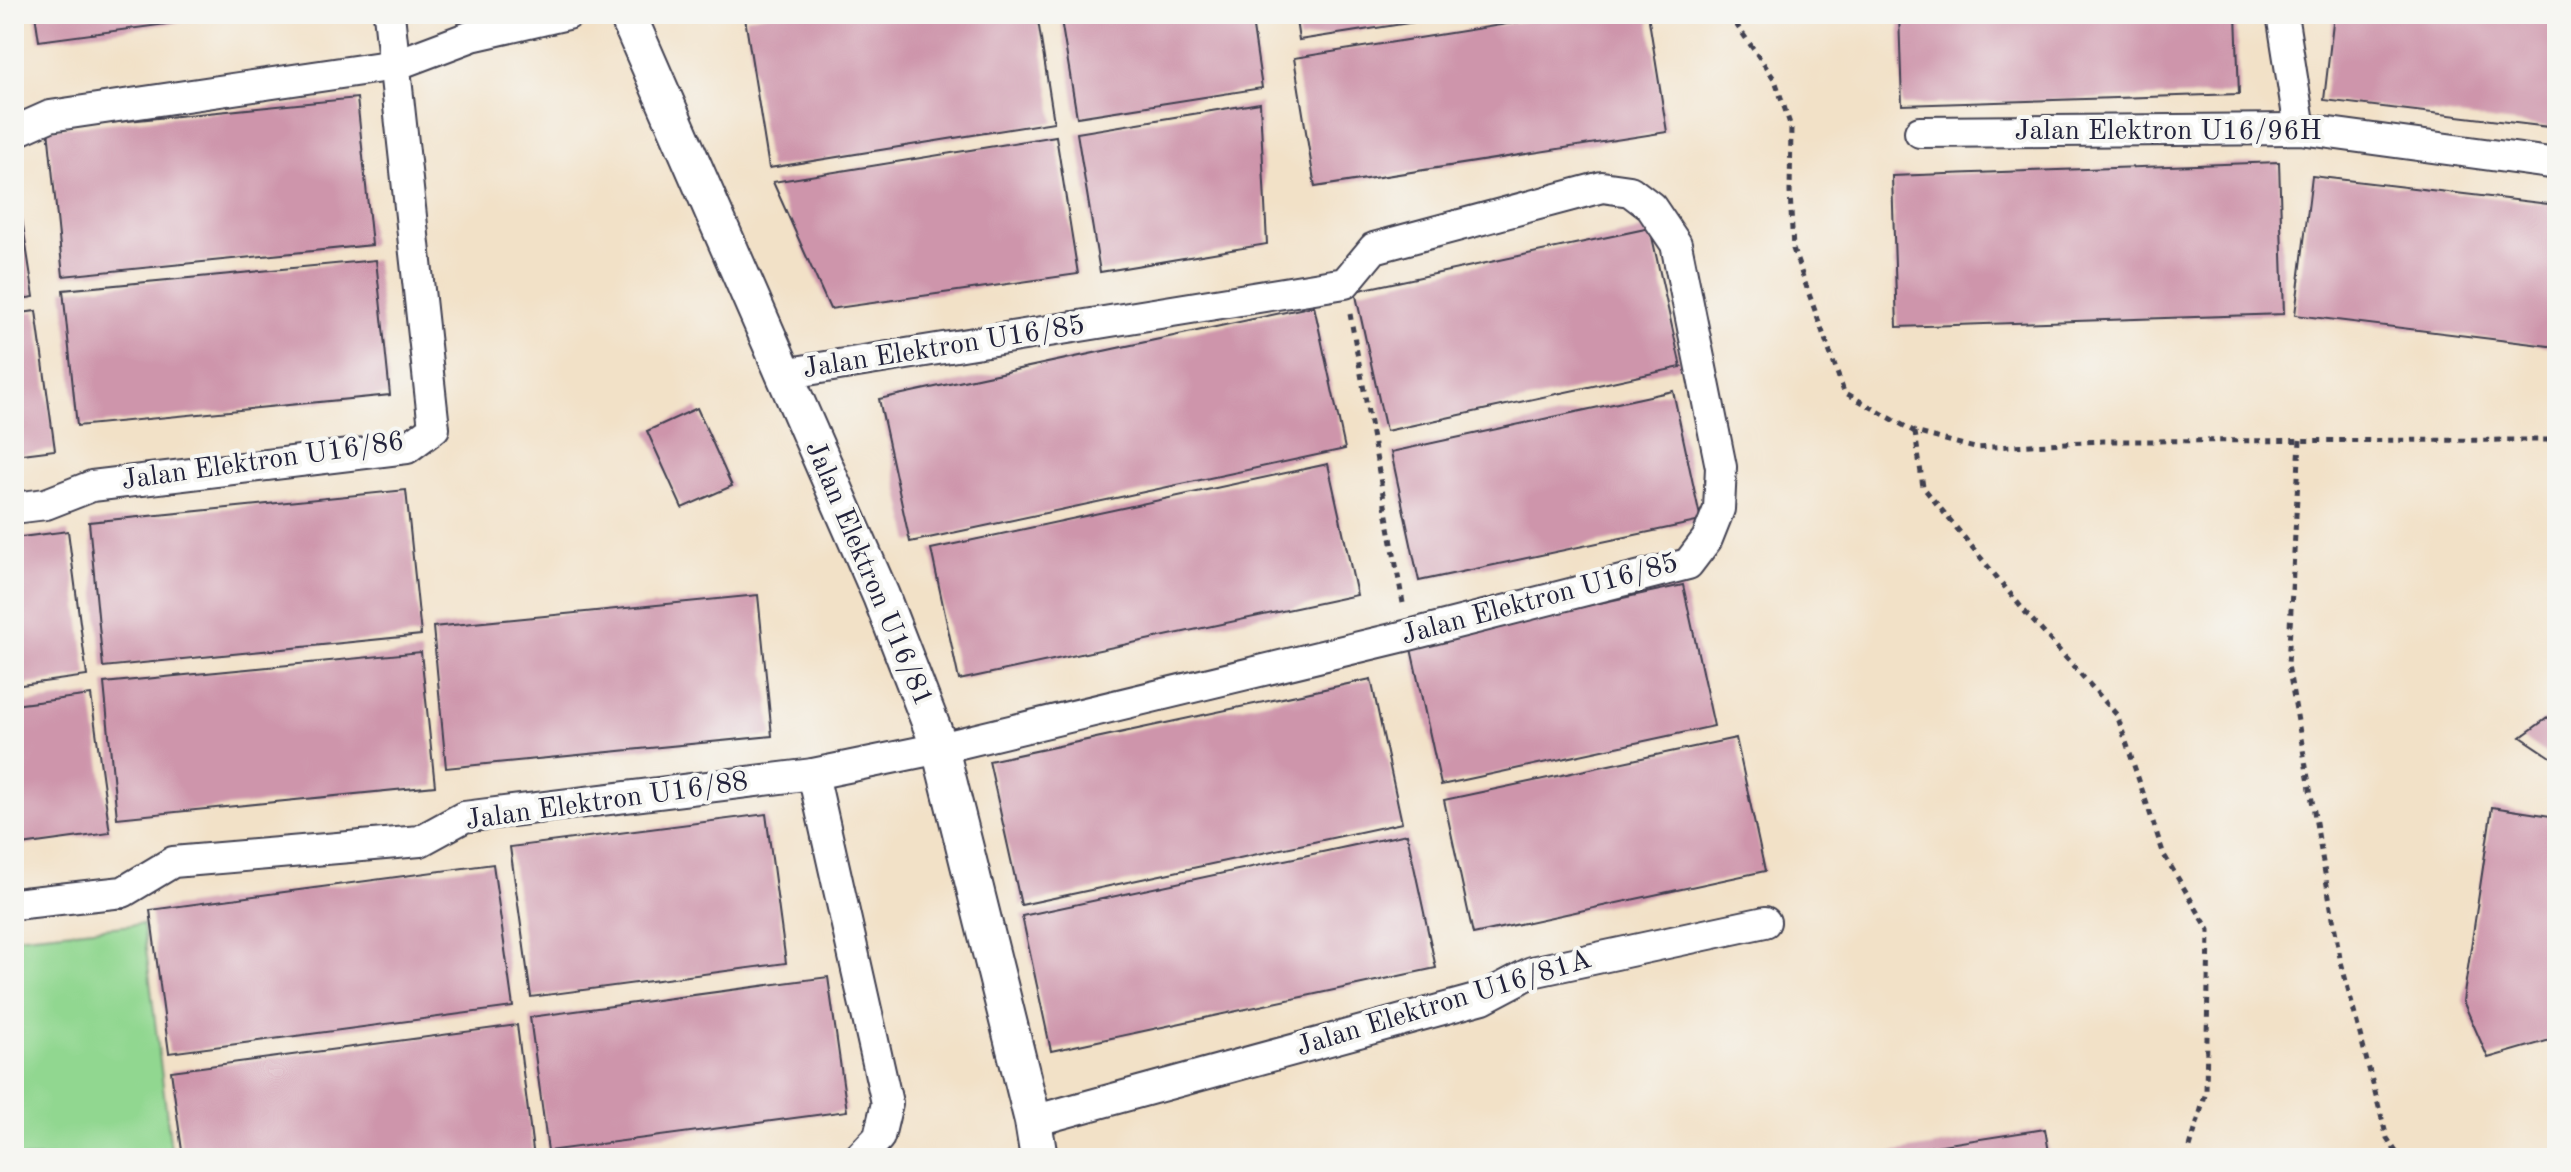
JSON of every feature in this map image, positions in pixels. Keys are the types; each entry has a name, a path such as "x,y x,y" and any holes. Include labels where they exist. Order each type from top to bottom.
{"street":[{"path":"389,14 395,65"},
{"path":"14,132 50,116 395,65 472,36 568,14"},
{"name":"Jalan Elektron U16/81","path":"627,14 881,596 940,748 1033,1121 1039,1158"},
{"path":"2282,14 2300,129"},
{"name":"Jalan Elektron U16/86","path":"14,508 46,504 92,486 407,448 434,428 395,65"},
{"name":"Jalan Elektron U16/96H","path":"1920,132 2300,129 2557,164"},
{"name":"Jalan Elektron U16/85","path":"783,374 1345,283 1374,248 1602,187 1630,191 1651,207 1676,244 1721,467 1719,509 1707,539 1688,564 940,748 813,774"},
{"path":"813,774 887,1103 879,1137 859,1158"},
{"name":"Jalan Elektron U16/88","path":"14,904 123,892 173,862 420,841 464,817 813,774"},
{"name":"Jalan Elektron U16/81A","path":"1033,1121 1483,998 1532,972 1765,922"}],"path":[{"path":"1729,14 1775,80 1791,127 1793,249 1844,392 1915,432 1975,448 2103,441 2557,440"},
{"path":"1345,283 1409,635"},
{"path":"1915,432 1923,487 2026,613 2117,715 2164,855 2209,930 2206,1092 2187,1158"},
{"path":"2300,440 2288,665 2340,958 2387,1138 2400,1158"}],"green space":[{"path":"143,924 172,1158 14,1158 14,937"}],"building":[{"path":"35,14 226,14 227,16 39,41"},
{"path":"770,14 1037,14 1054,122 769,168 745,18"},
{"path":"1060,14 1251,14 1262,88 1077,117"},
{"path":"1295,14 1454,14 1454,16 1299,40"},
{"path":"1569,14 1648,14 1667,132 1315,187 1294,58"},
{"path":"1899,14 2236,14 2239,94 1902,105"},
{"path":"2334,14 2557,14 2557,128 2324,100"},
{"path":"357,98 372,245 63,276 48,129"},
{"path":"1260,103 1267,244 1100,272 1077,133"},
{"path":"1056,136 1078,274 830,309 773,182"},
{"path":"2279,162 2284,314 1897,327 1892,176"},
{"path":"14,167 34,297 14,300"},
{"path":"2312,176 2557,205 2557,347 2295,315"},
{"path":"1650,228 1681,367 1386,431 1355,291"},
{"path":"376,260 390,395 77,426 63,290"},
{"path":"1314,306 1345,449 910,542 879,399"},
{"path":"36,311 55,450 14,455 14,314"},
{"path":"1673,391 1701,521 1419,581 1391,452"},
{"path":"697,408 732,486 682,508 647,431"},
{"path":"1328,464 1357,595 959,680 931,549"},
{"path":"406,490 421,635 103,667 89,522"},
{"path":"68,531 87,676 14,686 14,538"},
{"path":"1683,585 1714,726 1441,785 1410,644"},
{"path":"758,595 772,736 446,768 433,627"},
{"path":"421,652 435,786 117,818 104,683"},
{"path":"1371,679 1402,823 1021,905 989,761"},
{"path":"91,695 110,833 14,846 14,705"},
{"path":"2557,711 2557,761 2521,737"},
{"path":"1736,738 1765,871 1473,934 1444,800"},
{"path":"2492,807 2557,817 2557,1038 2488,1058 2463,1001"},
{"path":"766,814 786,963 531,997 510,847"},
{"path":"1407,834 1436,968 1051,1051 1022,916"},
{"path":"493,864 513,1007 169,1053 150,910"},
{"path":"828,977 847,1111 548,1151 530,1017"},
{"path":"517,1025 534,1158 183,1158 171,1071"},
{"path":"2045,1129 2050,1158 1871,1158 1871,1156"}]}
